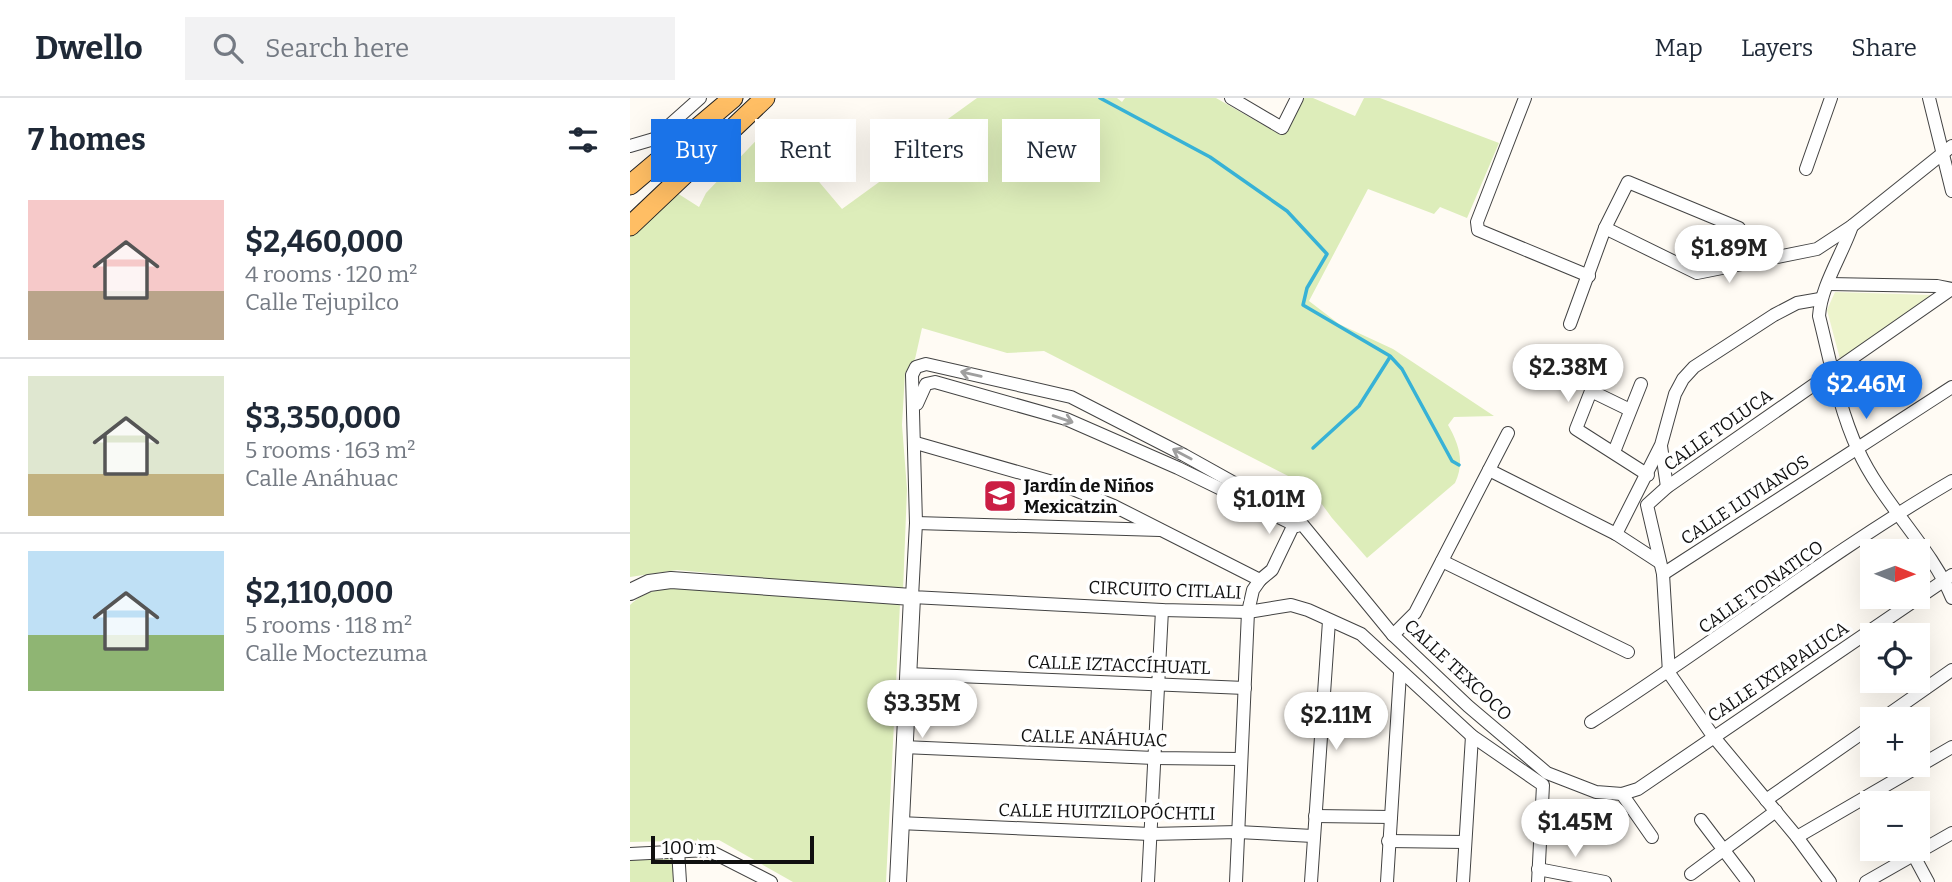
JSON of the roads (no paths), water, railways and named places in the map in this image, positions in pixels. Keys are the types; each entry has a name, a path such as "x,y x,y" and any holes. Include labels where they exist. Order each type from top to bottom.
{"main road":[{"path":"630,185 733,98"},
{"path":"630,226 765,98"}],"street":[{"path":"630,146 654,139 700,98"},
{"path":"1236,99 1282,128 1297,98"},
{"path":"1525,98 1477,222 1481,232 1589,276"},
{"path":"1807,169 1830,98"},
{"path":"1930,98 1947,150 1952,191"},
{"path":"1605,228 1697,273 1817,249 1853,226 1947,150"},
{"path":"1570,324 1605,228 1628,182 1739,228 1759,259"},
{"path":"1853,226 1820,299 1819,316 1833,371 1857,449 1895,514 1948,578 1952,598"},
{"path":"1829,284 1937,286 1951,289"},
{"name":"CALLE TOLUCA","path":"1661,568 1647,505 1667,487 1951,289"},
{"path":"1616,534 1661,445 1675,394 1683,379 1694,367 1774,315 1797,303 1820,299"},
{"name":"CALLE TEXCOCO","path":"913,418 912,375 916,367 926,364 1071,397 1184,455 1297,523 1394,635 1468,706 1547,773 1595,792 1622,794"},
{"name":"CALLE TEXCOCO","path":"913,418 921,390 926,384 935,382 1066,419 1297,523"},
{"path":"1614,452 1641,384"},
{"name":"CALLE LUVIANOS","path":"1661,568 1857,449 1952,387"},
{"path":"1630,410 1591,391 1576,429 1648,475"},
{"path":"898,882 916,523 916,443 913,418"},
{"path":"1394,635 1415,613 1508,433"},
{"path":"916,443 1063,485 1164,530 1260,580"},
{"path":"1661,445 1667,487"},
{"path":"1489,470 1616,534 1661,568 1669,673 1713,736 1797,837 1830,882"},
{"name":"CALLE TONATICO","path":"1591,722 1669,673 1895,514 1952,481"},
{"path":"916,523 1164,530"},
{"path":"1236,882 1248,612 1253,590 1272,570 1297,523"},
{"path":"1442,561 1628,652"},
{"name":"CALLE IXTAPALUCA","path":"1622,794 1638,789 1948,578"},
{"name":"CIRCUITO CITLALI","path":"630,592 649,583 671,580 912,597 1162,610 1248,612 1291,605 1361,634 1400,673 1472,736 1543,785 1538,875"},
{"path":"1148,882 1162,610"},
{"path":"1311,882 1329,621"},
{"path":"1899,707 1952,670"},
{"path":"1387,882 1400,673"},
{"name":"CALLE IZTACCÍHUATL","path":"908,674 1245,688"},
{"path":"1766,800 1860,734"},
{"path":"1463,882 1472,736"},
{"name":"CALLE ANÁHUAC","path":"903,747 1241,759"},
{"path":"1797,837 1952,747"},
{"path":"1622,794 1652,837"},
{"path":"1691,874 1776,811"},
{"path":"1315,816 1391,817"},
{"path":"1701,820 1748,882"},
{"name":"CALLE HUITZILOPÓCHTLI","path":"899,823 1150,834 1238,832 1313,836"},
{"path":"1930,846 1952,833"},
{"path":"1388,841 1465,842"},
{"path":"678,850 680,882"},
{"path":"630,854 708,850 771,882"},
{"path":"1866,882 1905,861"},
{"path":"1917,861 1928,882"},
{"path":"1538,875 1605,882"}],"waterway":[{"path":"1100,98 1210,157 1287,211 1327,254 1307,288 1303,305 1390,356 1402,369 1452,461 1459,465"},
{"path":"1313,448 1359,406 1390,357"}],"place":[{"name":"Jardín de Niños Mexicatzin","path":"1000,496"}]}
